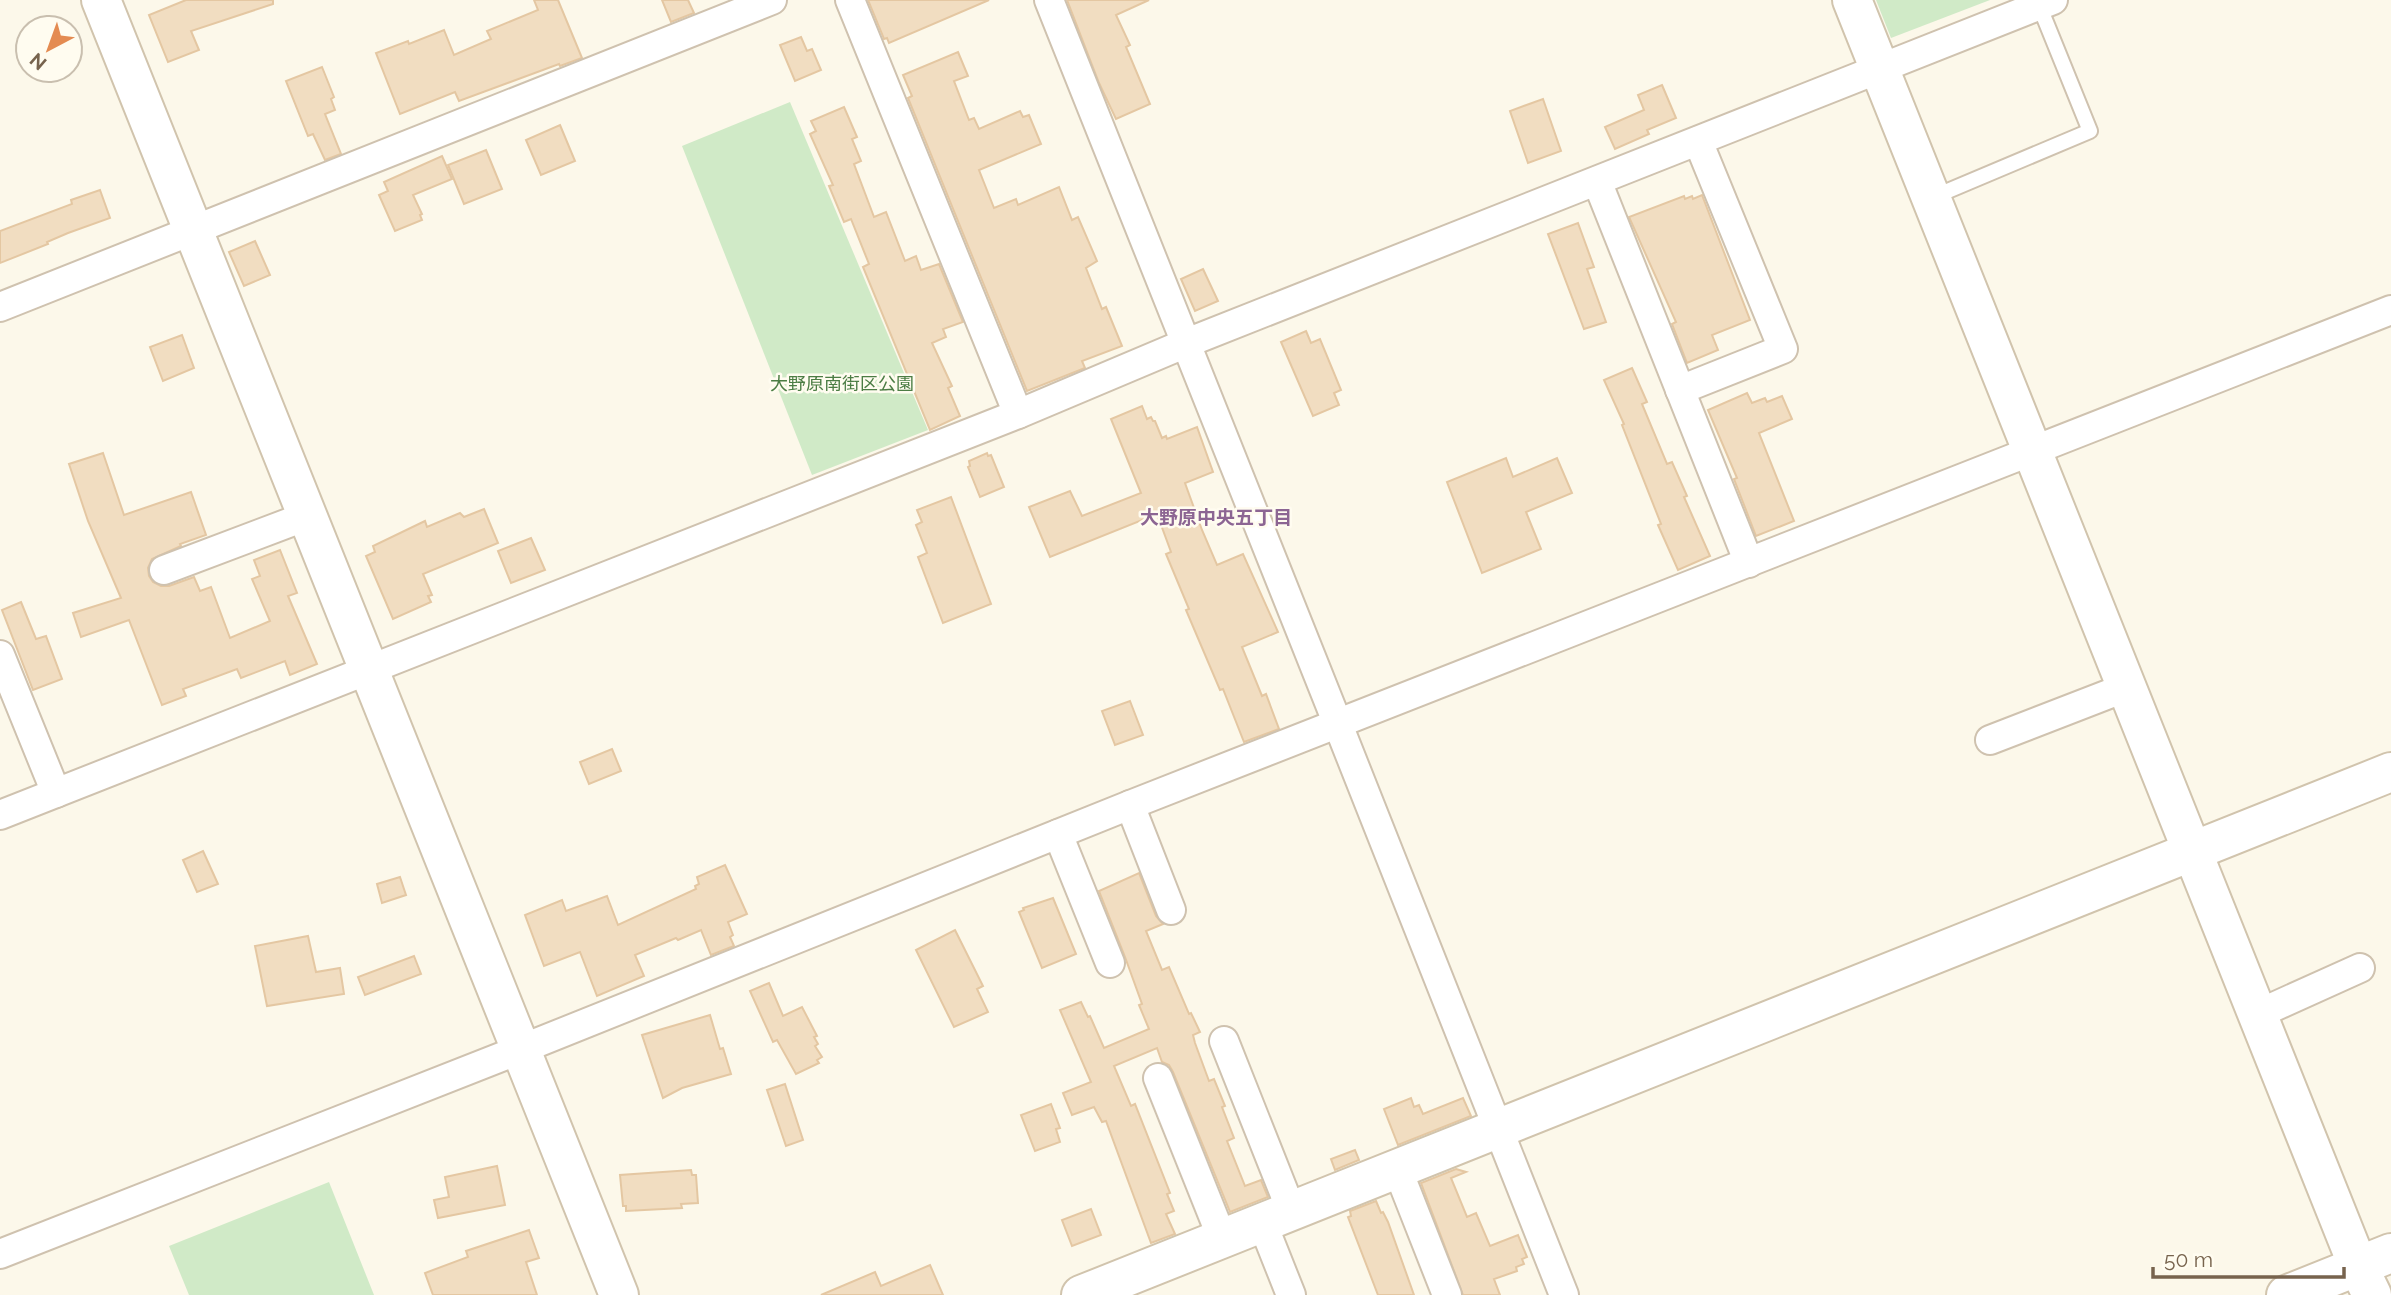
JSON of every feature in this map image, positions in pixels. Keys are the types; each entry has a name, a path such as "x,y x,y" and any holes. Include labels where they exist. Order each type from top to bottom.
{"street":[{"path":"101,0 618,1295"},
{"path":"0,307 772,0"},
{"path":"850,0 1018,414"},
{"path":"1049,0 1564,1295"},
{"path":"1853,0 2258,1014 2374,1271 2286,1295"},
{"path":"0,815 1018,414 1184,344 2046,3"},
{"path":"1680,390 1783,349 1698,141"},
{"path":"1597,181 1749,563"},
{"path":"0,1254 1130,805 2391,310"},
{"path":"164,570 307,516"},
{"path":"0,655 56,793"},
{"path":"1990,740 2127,687"},
{"path":"1081,1295 1124,1287 1222,1238 2391,772"},
{"path":"1130,805 1171,909"},
{"path":"1058,834 1111,963"},
{"path":"2258,1014 2360,968"},
{"path":"1224,1041 1277,1216 1292,1295"},
{"path":"1158,1078 1222,1238"},
{"path":"1397,1168 1447,1295"}],"lane":[{"path":"1930,198 2090,131 2046,3"}],"green space":[{"path":"1876,0 1990,0 1891,38"},
{"name":"大野原南街区公園","path":"790,102 928,430 812,475 682,146"},
{"path":"329,1182 374,1295 189,1295 169,1246"}],"building":[{"path":"186,0 273,0 273,4 191,31 199,50 168,62 149,15"},
{"path":"534,0 558,0 582,58 459,101 455,92 400,114 376,53 444,30 454,55 491,39 487,31 538,10"},
{"path":"662,0 688,0 694,13 671,22"},
{"path":"868,0 989,0 889,43 887,38 884,39"},
{"path":"1067,0 1149,0 1116,15 1130,45 1126,47 1150,104 1116,119"},
{"path":"801,37 807,51 812,49 821,70 795,81 780,45"},
{"path":"958,52 968,76 954,81 969,120 974,118 979,129 1020,111 1023,117 1029,115 1041,144 979,170 994,208 1016,199 1018,205 1059,187 1072,220 1078,217 1097,261 1086,268 1102,309 1106,307 1122,346 1082,361 1085,368 1027,391 908,98 912,96 903,75"},
{"path":"322,67 334,97 331,99 335,110 325,114 341,154 325,160 313,134 308,136 286,81"},
{"path":"1662,85 1676,118 1647,130 1649,134 1615,149 1605,127 1644,110 1638,95"},
{"path":"1543,99 1561,151 1528,163 1510,111"},
{"path":"844,107 857,137 852,139 861,161 854,164 874,217 886,212 905,261 916,256 921,270 939,264 963,322 943,329 946,337 932,343 952,386 948,388 960,416 930,430 863,267 869,264 851,219 844,222 829,186 833,185 810,134 816,131 811,121"},
{"path":"560,125 575,161 541,175 526,140"},
{"path":"486,150 502,189 464,204 448,165"},
{"path":"442,156 452,179 413,195 422,220 395,231 379,195 388,191 384,182"},
{"path":"100,190 110,218 0,263 0,231 72,204 71,200"},
{"path":"1702,195 1750,320 1712,335 1718,350 1687,363 1672,324 1676,322 1629,217 1684,196 1685,199 1692,196 1693,199"},
{"path":"1578,223 1594,267 1587,269 1606,322 1584,329 1548,234"},
{"path":"255,241 270,275 244,286 229,252"},
{"path":"1203,269 1218,301 1195,311 1181,279"},
{"path":"1306,331 1311,343 1320,339 1341,390 1334,393 1339,405 1313,416 1281,342"},
{"path":"182,335 194,368 163,381 150,347"},
{"path":"1632,368 1647,402 1642,404 1667,464 1672,462 1710,556 1678,570 1658,525 1661,524 1622,425 1624,424 1604,380"},
{"path":"1747,393 1752,403 1765,398 1767,402 1782,396 1792,419 1759,433 1794,521 1756,536 1734,479 1737,478 1708,410"},
{"path":"1142,406 1147,419 1151,417 1155,421 1162,438 1166,436 1167,439 1197,427 1213,472 1185,483 1202,530 1217,565 1243,554 1278,632 1242,647 1262,696 1266,694 1279,729 1244,742 1186,610 1189,609 1166,554 1171,552 1157,514 1050,557 1029,507 1070,491 1082,516 1141,493 1111,419"},
{"path":"103,453 124,515 191,492 206,535 180,544 181,546 152,559 148,568 153,582 169,586 194,577 200,591 211,587 230,638 270,621 252,579 260,576 254,560 280,550 297,593 288,596 317,664 290,675 285,661 241,678 237,669 183,689 186,696 162,705 129,620 81,637 73,613 121,598 88,521 69,464"},
{"path":"987,453 988,456 991,455 1004,487 980,497 968,467 969,461"},
{"path":"1506,458 1513,477 1557,458 1572,493 1526,512 1541,549 1482,573 1447,482"},
{"path":"951,497 991,604 943,623 918,557 927,553 916,525 922,522 917,510"},
{"path":"484,509 498,543 423,574 432,595 428,596 431,602 393,619 366,556 375,552 373,546 425,521 427,527 460,513 464,517"},
{"path":"531,538 545,570 511,583 498,551"},
{"path":"21,602 36,639 46,636 62,679 33,690 2,610"},
{"path":"1130,701 1143,735 1115,745 1102,711"},
{"path":"612,749 621,771 589,784 580,762"},
{"path":"203,851 218,884 197,892 183,860"},
{"path":"725,865 747,914 728,922 734,946 711,955 701,930 678,940 676,938 635,955 644,976 597,996 580,952 544,966 525,915 562,900 566,911 607,896 618,925 696,889 695,886 699,884 697,877"},
{"path":"1139,873 1156,916 1163,924 1146,931 1162,970 1169,967 1189,1014 1191,1013 1200,1032 1193,1035 1195,1043 1209,1081 1214,1079 1234,1138 1227,1141 1245,1186 1261,1180 1268,1197 1230,1212 1173,1072 1169,1065 1162,1062 1157,1048 1114,1066 1131,1106 1135,1104 1170,1193 1167,1194 1174,1211 1166,1214 1175,1234 1151,1243 1106,1121 1102,1122 1094,1107 1072,1115 1063,1093 1091,1082 1060,1010 1081,1002 1104,1048 1149,1029 1099,891"},
{"path":"400,877 406,895 382,903 377,884"},
{"path":"1053,898 1076,954 1042,968 1019,912 1024,910 1023,908"},
{"path":"955,930 983,986 977,989 988,1012 954,1027 916,950"},
{"path":"308,936 316,972 340,968 344,994 267,1006 255,946"},
{"path":"414,956 421,974 365,995 358,977"},
{"path":"769,983 783,1016 802,1007 817,1036 814,1037 818,1044 815,1046 822,1057 817,1060 819,1063 796,1074 777,1040 773,1042 750,991"},
{"path":"710,1015 731,1074 682,1088 663,1098 642,1035"},
{"path":"785,1084 803,1140 786,1146 767,1090"},
{"path":"1411,1098 1414,1107 1419,1105 1423,1114 1463,1098 1471,1116 1398,1145 1384,1109"},
{"path":"1051,1104 1060,1128 1056,1129 1060,1142 1035,1151 1021,1115"},
{"path":"1355,1150 1359,1160 1335,1170 1331,1159"},
{"path":"497,1166 505,1205 438,1218 434,1200 449,1197 445,1177"},
{"path":"1456,1169 1466,1172 1451,1178 1467,1217 1476,1213 1490,1246 1518,1235 1527,1257 1522,1259 1524,1264 1516,1267 1517,1271 1494,1279 1500,1295 1463,1295 1421,1183"},
{"path":"691,1170 692,1175 696,1175 698,1203 681,1204 682,1208 626,1211 626,1206 623,1206 620,1175"},
{"path":"1376,1201 1388,1222 1414,1295 1378,1295 1348,1217 1351,1216 1350,1211"},
{"path":"1091,1209 1101,1235 1072,1246 1062,1220"},
{"path":"529,1230 539,1258 526,1262 537,1295 433,1295 425,1273 468,1257 466,1251"},
{"path":"930,1265 943,1295 821,1295 875,1272 881,1286"}],"district":[{"name":"大野原中央五丁目","path":"1216,517"}]}
